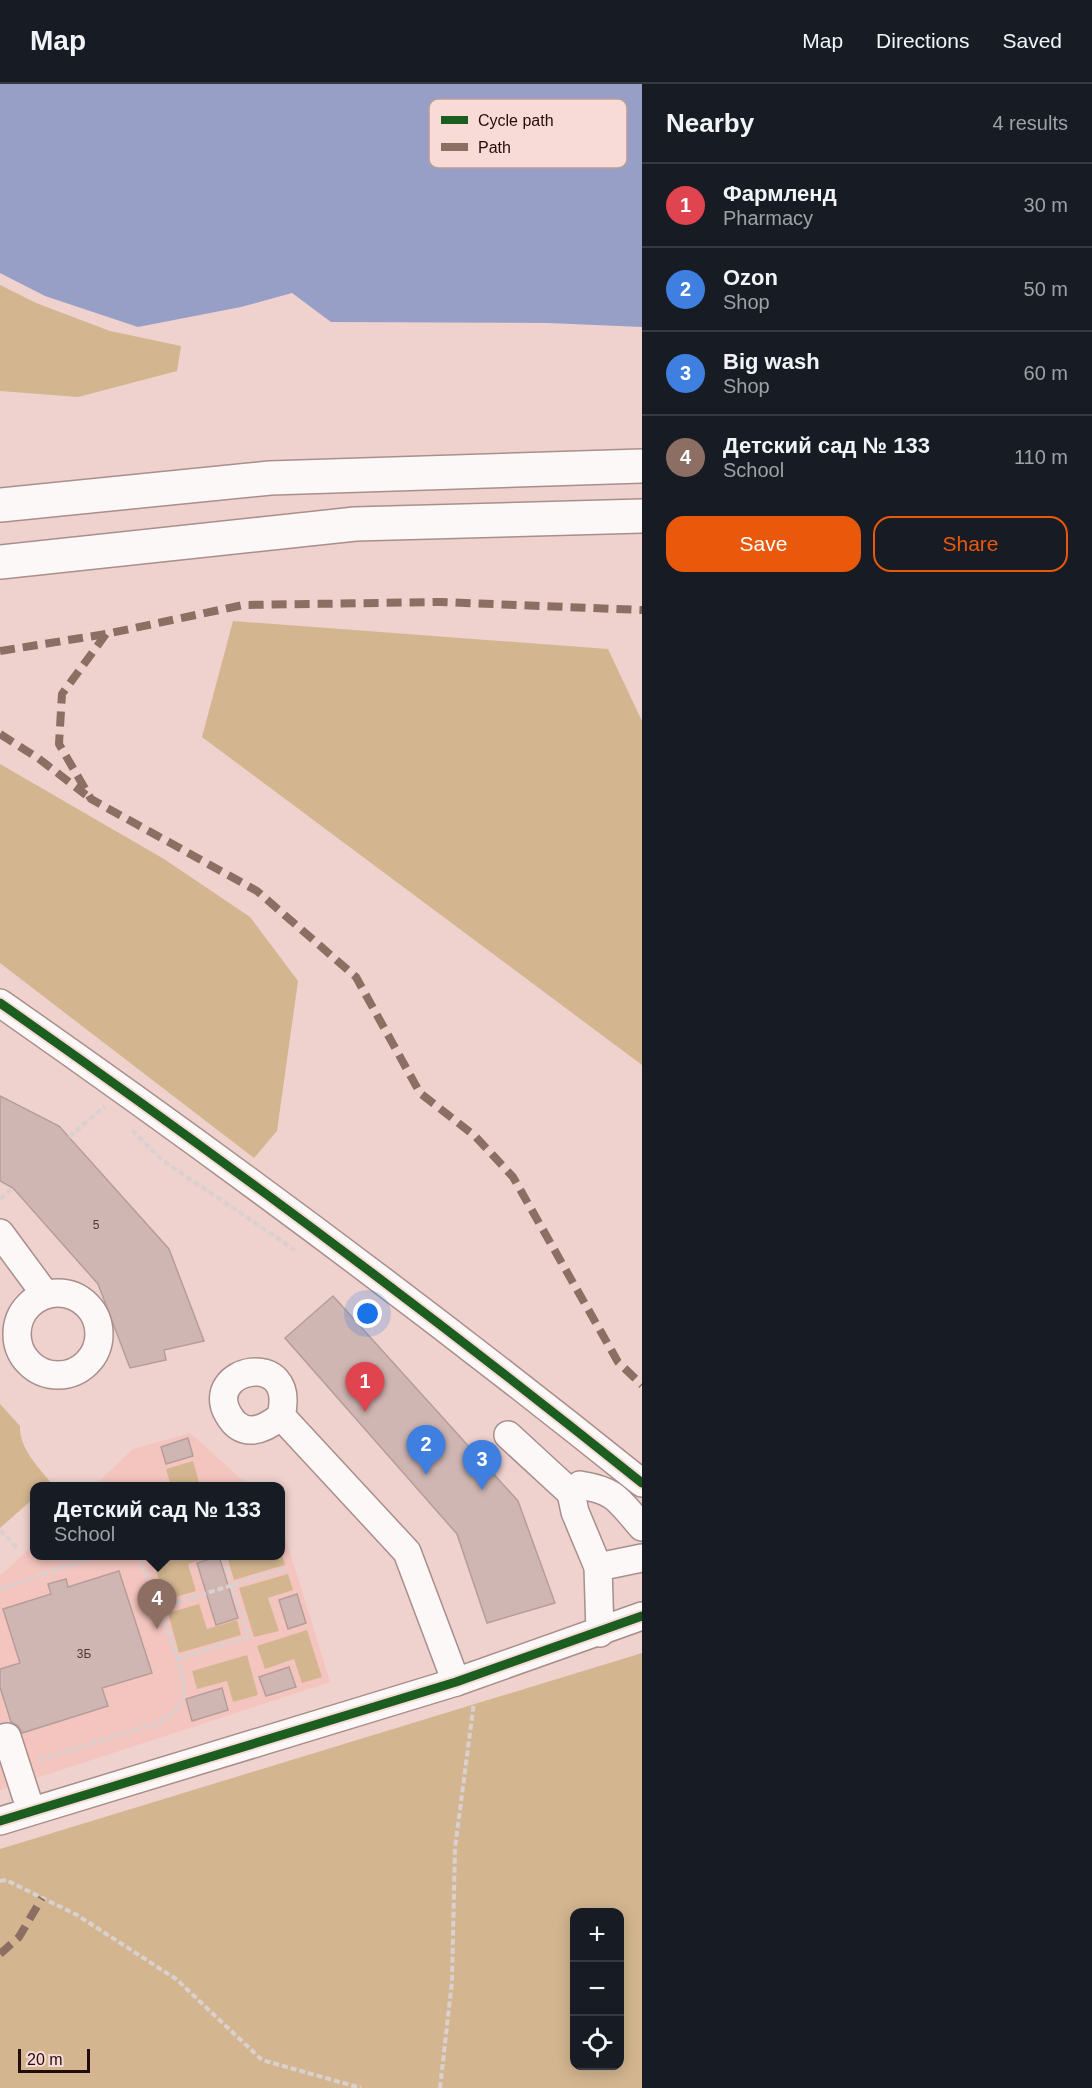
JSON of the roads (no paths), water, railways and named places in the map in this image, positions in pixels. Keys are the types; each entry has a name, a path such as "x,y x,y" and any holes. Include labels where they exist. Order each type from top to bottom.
{"main road":[{"path":"0,505 270,478 642,466"},
{"path":"0,562 355,524 642,516"}],"street":[{"path":"0,1003 114,1083 361,1265 642,1483"},
{"path":"0,1233 45,1294"},
{"path":"281,1416 407,1552 467,1678"},
{"path":"508,1435 572,1493 575,1512 598,1567 600,1633"},
{"path":"572,1493 580,1485 605,1489 642,1527"},
{"path":"598,1567 642,1558"},
{"path":"0,1821 467,1678 600,1633 642,1616"},
{"path":"0,1739 7,1737 31,1811"}],"water":[{"path":"0,84 642,84 642,327 548,323 331,322 292,293 241,307 138,327 45,296 0,273"}],"place":[{"name":"Фармленд","path":"365,1412"},
{"name":"Ozon","path":"426,1475"},
{"name":"Big wash","path":"482,1490"},
{"name":"Детский сад № 133","path":"157,1629"}]}
